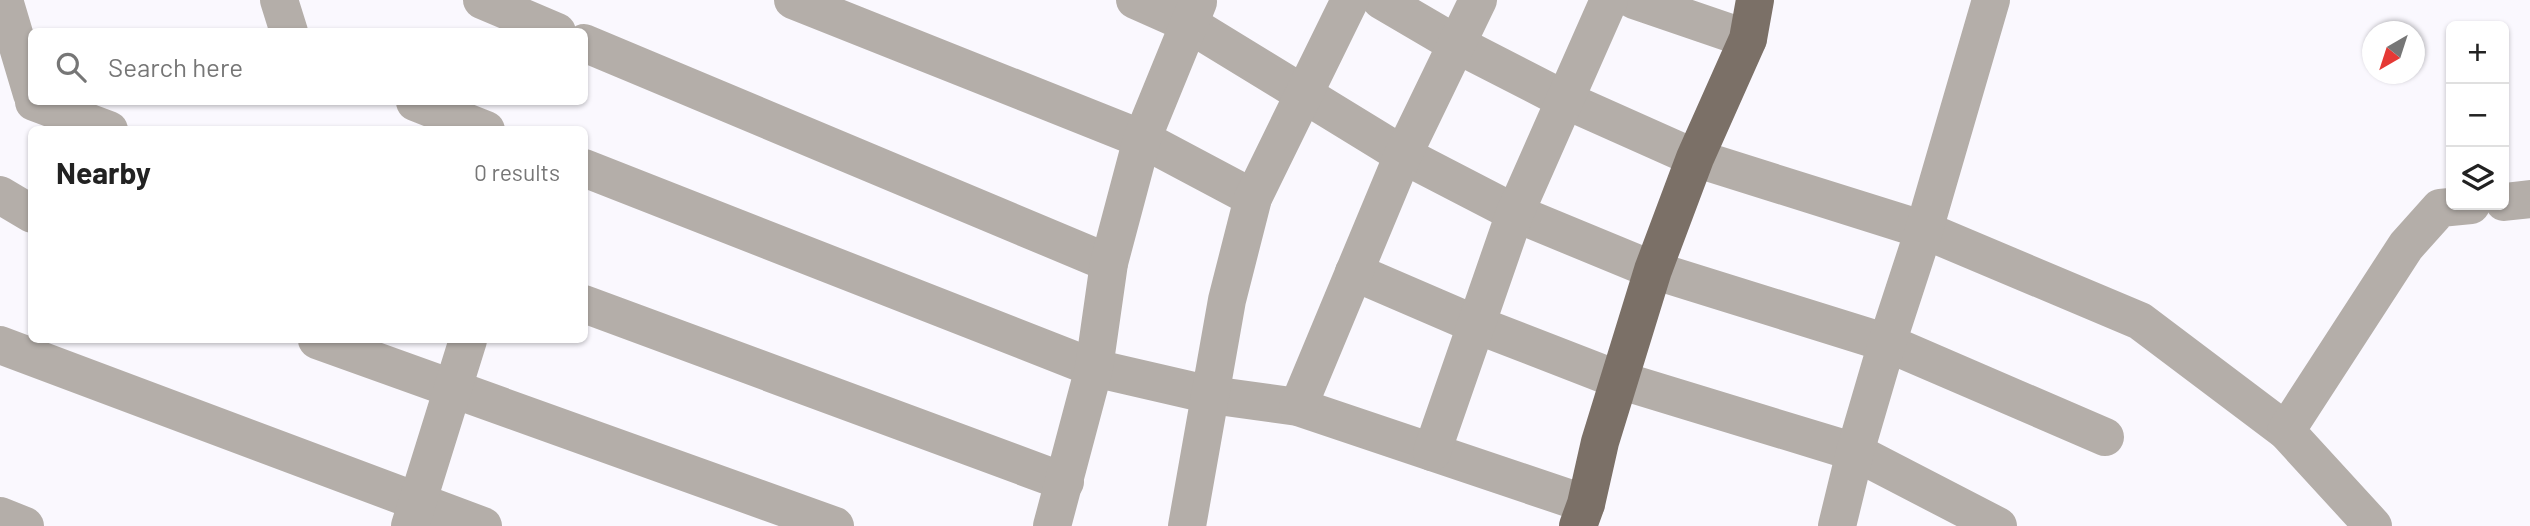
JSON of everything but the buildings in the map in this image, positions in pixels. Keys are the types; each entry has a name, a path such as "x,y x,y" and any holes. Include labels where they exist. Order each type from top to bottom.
{"main road":[{"path":"1582,515 1600,442 1653,270 1695,158 1748,39 1755,0"}],"street":[{"path":"4,0 28,81"},
{"path":"279,0 288,28"},
{"path":"482,0 548,28"},
{"path":"793,0 1142,139 1253,198"},
{"path":"1135,0 1194,12 1305,93 1404,155 1515,213 1653,270 1887,343 2105,437"},
{"path":"1187,526 1227,300 1253,198 1350,0"},
{"path":"1381,0 1457,44 1565,100 1695,158 1924,230 2140,321 2286,431 2373,526"},
{"path":"1298,407 1404,155 1478,0"},
{"path":"1432,452 1515,213 1609,0"},
{"path":"1634,0 1748,39"},
{"path":"1837,526 1855,452 1924,230 1990,0"},
{"path":"1052,526 1094,368 1109,263 1142,139 1194,12"},
{"path":"588,45 1109,263"},
{"path":"42,105 98,126"},
{"path":"423,105 476,126"},
{"path":"588,170 1094,368 1211,395 1298,407 1432,452 1582,515"},
{"path":"0,195 28,212"},
{"path":"2509,201 2530,199"},
{"path":"2286,431 2406,246 2440,208 2446,207"},
{"path":"1354,272 1477,325 1619,380 1855,452 1998,526"},
{"path":"588,304 1065,482"},
{"path":"325,343 835,526"},
{"path":"414,514 467,343"},
{"path":"0,345 414,514 483,526"},
{"path":"0,516 25,526"}]}
